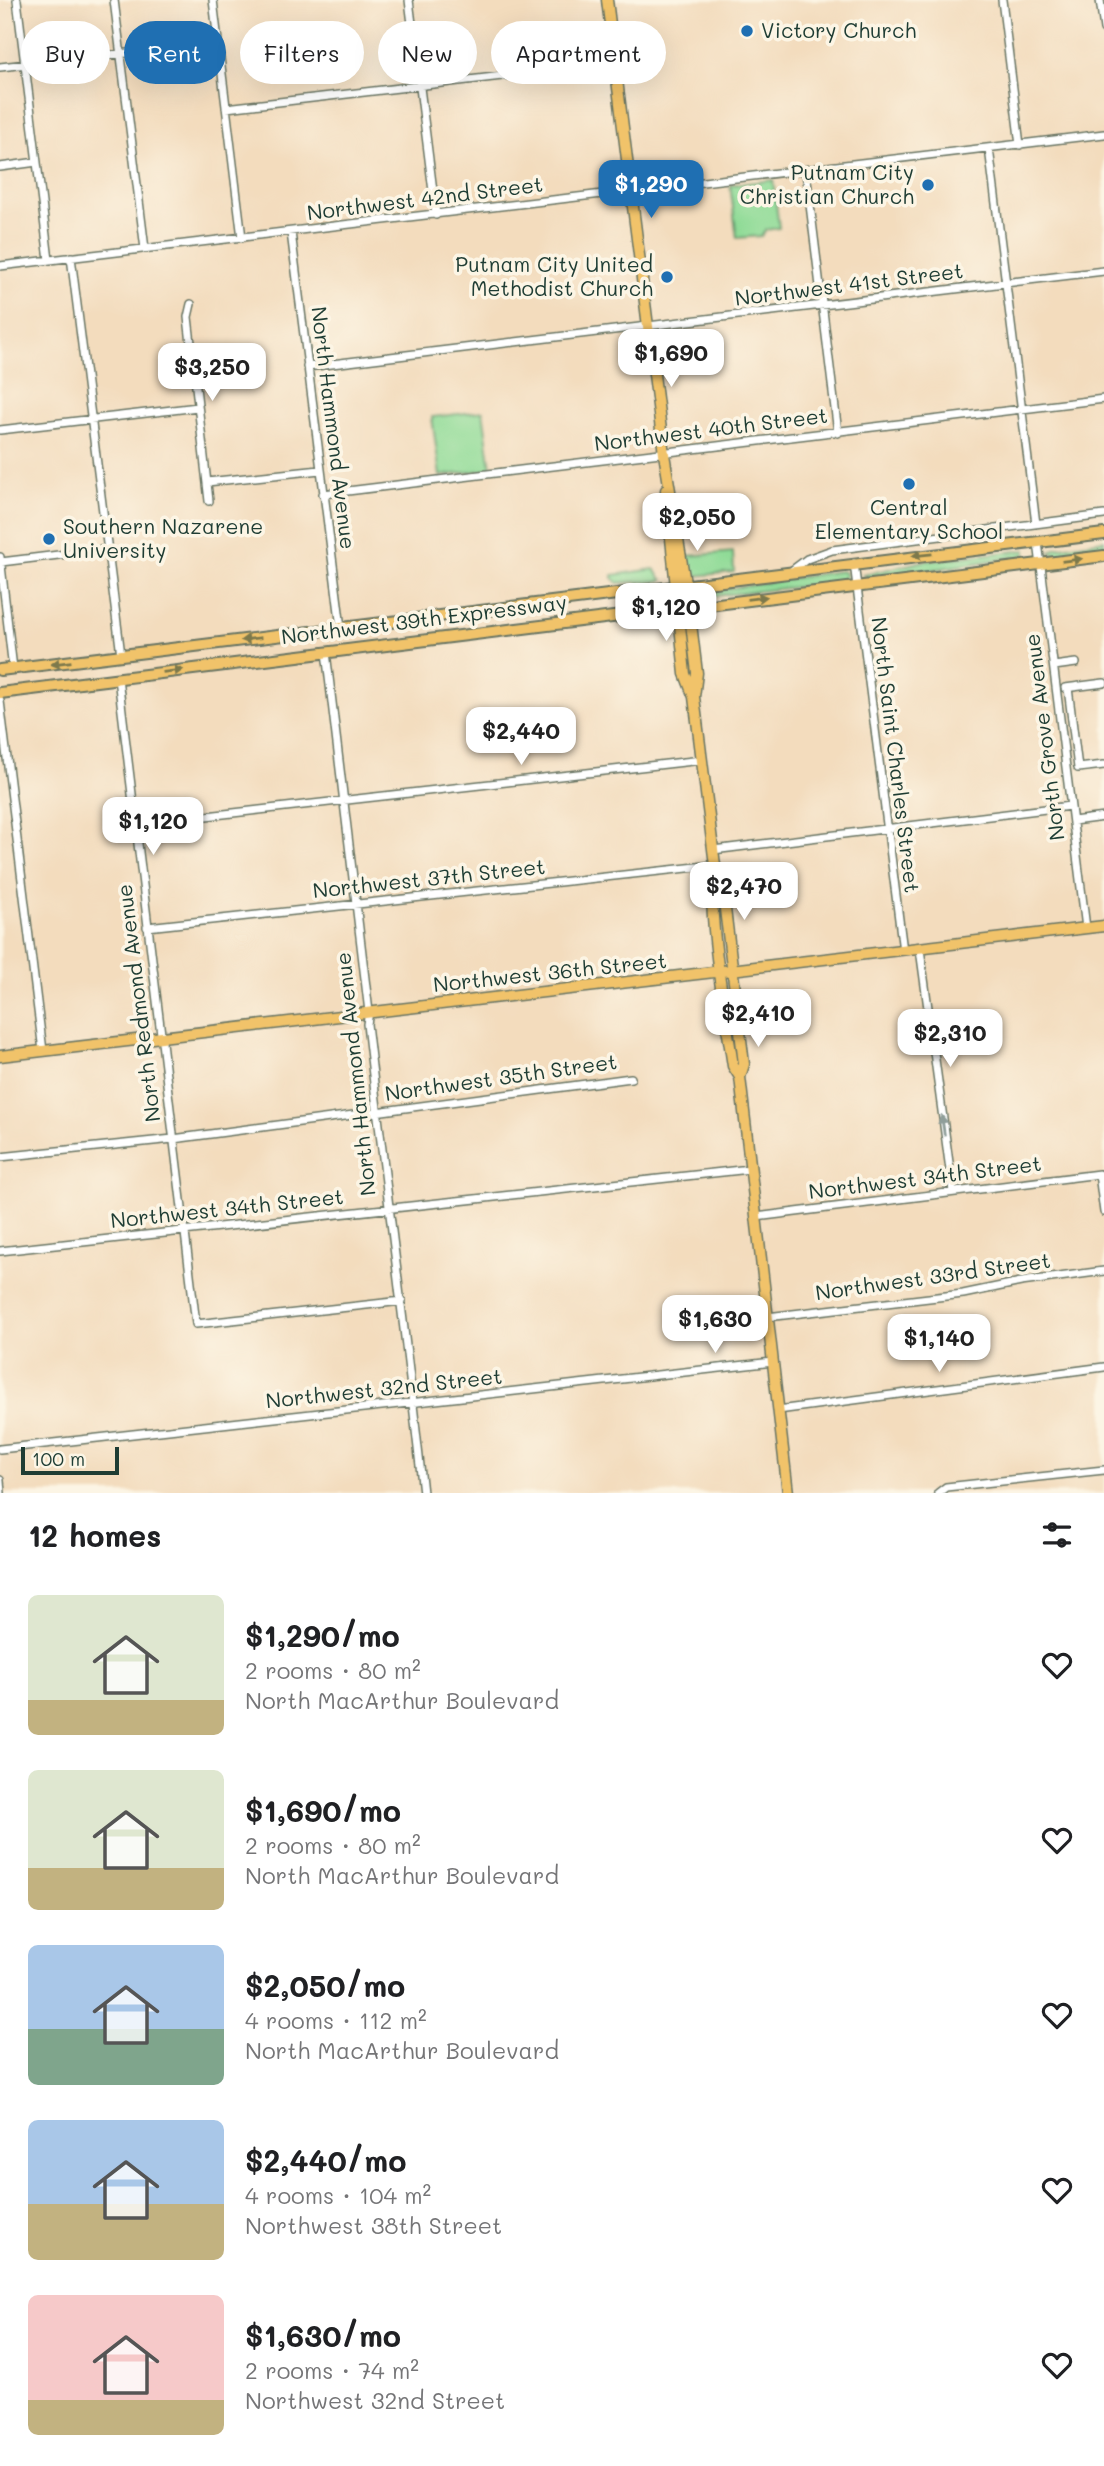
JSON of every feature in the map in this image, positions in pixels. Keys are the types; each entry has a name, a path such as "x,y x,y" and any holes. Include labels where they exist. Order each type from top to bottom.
{"highway":[{"name":"Northwest 39th Expressway","path":"0,670 1104,534"},
{"name":"Northwest 39th Expressway","path":"0,693 1104,556"},
{"path":"341,628 344,649"},
{"path":"324,630 326,652"},
{"path":"226,642 229,664"},
{"path":"118,678 121,655"}],"main road":[{"path":"607,0 610,21"},
{"path":"618,84 680,586 677,608 685,674 694,697 715,865 721,876 735,972 744,1064 740,1077 789,1493"},
{"path":"680,586 689,607 697,673 694,697"},
{"path":"715,865 711,877 721,973 733,1066 740,1077"},
{"name":"Northwest 36th Street","path":"0,1056 735,972 1104,926"}],"street":[{"path":"17,0 21,32"},
{"path":"114,0 145,249"},
{"path":"213,0 215,21"},
{"path":"409,0 436,215"},
{"path":"1002,0 1020,145"},
{"path":"1100,0 1104,29"},
{"path":"110,55 124,54"},
{"path":"0,67 21,65"},
{"path":"226,108 491,78"},
{"path":"27,84 49,260"},
{"path":"223,84 242,238"},
{"name":"Northwest 42nd Street","path":"0,266 632,193 1104,134"},
{"path":"989,148 1036,523"},
{"path":"0,167 37,162"},
{"path":"806,172 838,433"},
{"name":"North Hammond Avenue","path":"291,232 341,628"},
{"path":"71,257 121,655"},
{"name":"Northwest 41st Street","path":"307,367 1104,271"},
{"path":"191,304 188,317 209,500"},
{"name":"Northwest 40th Street","path":"323,494 1104,399"},
{"path":"0,430 198,407"},
{"path":"208,482 320,470"},
{"name":"Northwest 39th Expressway","path":"790,572 807,559 832,550 1104,515"},
{"name":"North Grove Avenue","path":"1038,542 1086,928"},
{"path":"1,562 108,550"},
{"path":"0,557 13,669"},
{"name":"North Saint Charles Street","path":"854,564 902,951"},
{"name":"North Hammond Avenue","path":"326,652 369,1012 366,1024 387,1209 402,1301 423,1493"},
{"path":"1054,666 1076,663"},
{"name":"North Redmond Avenue","path":"118,678 196,1324 402,1301"},
{"path":"1057,689 1104,683"},
{"path":"1068,688 1078,768"},
{"path":"0,701 43,1051"},
{"path":"135,824 702,760"},
{"path":"1066,770 1104,765"},
{"path":"713,850 1070,806"},
{"path":"1073,821 1104,817"},
{"name":"Northwest 37th Street","path":"147,927 715,865"},
{"path":"920,949 953,1192"},
{"name":"Northwest 35th Street","path":"0,1157 173,1139 631,1078"},
{"name":"Northwest 34th Street","path":"0,1251 750,1169"},
{"name":"Northwest 34th Street","path":"756,1217 1099,1174 1104,1212"},
{"name":"Northwest 33rd Street","path":"767,1317 963,1294 1021,1282 1104,1271"},
{"name":"Northwest 32nd Street","path":"0,1449 773,1362"},
{"path":"778,1409 1104,1367"},
{"path":"938,1493 946,1487 1104,1470"},
{"path":"0,1480 1,1493"}],"green space":[{"path":"773,180 779,228 766,230 761,236 737,238 730,185"},
{"path":"483,411 491,469 440,476 432,417"},
{"path":"1104,540 1104,549 1056,555 1050,552 1056,548"},
{"path":"1026,550 1026,554 1022,556 871,579 863,575 924,561"},
{"path":"733,552 734,572 694,576 690,572 687,556"},
{"path":"654,569 663,580 618,583 613,578 613,575"},
{"path":"842,571 846,574 843,582 694,598 698,593"}],"waterway":[{"path":"211,1488 212,1493"}],"place":[{"name":"Victory Church","path":"747,31"},
{"name":"Putnam City Christian Church","path":"928,185"},
{"name":"Putnam City United Methodist Church","path":"667,277"},
{"name":"Central Elementary School","path":"909,484"},
{"name":"Southern Nazarene University","path":"49,539"}]}
